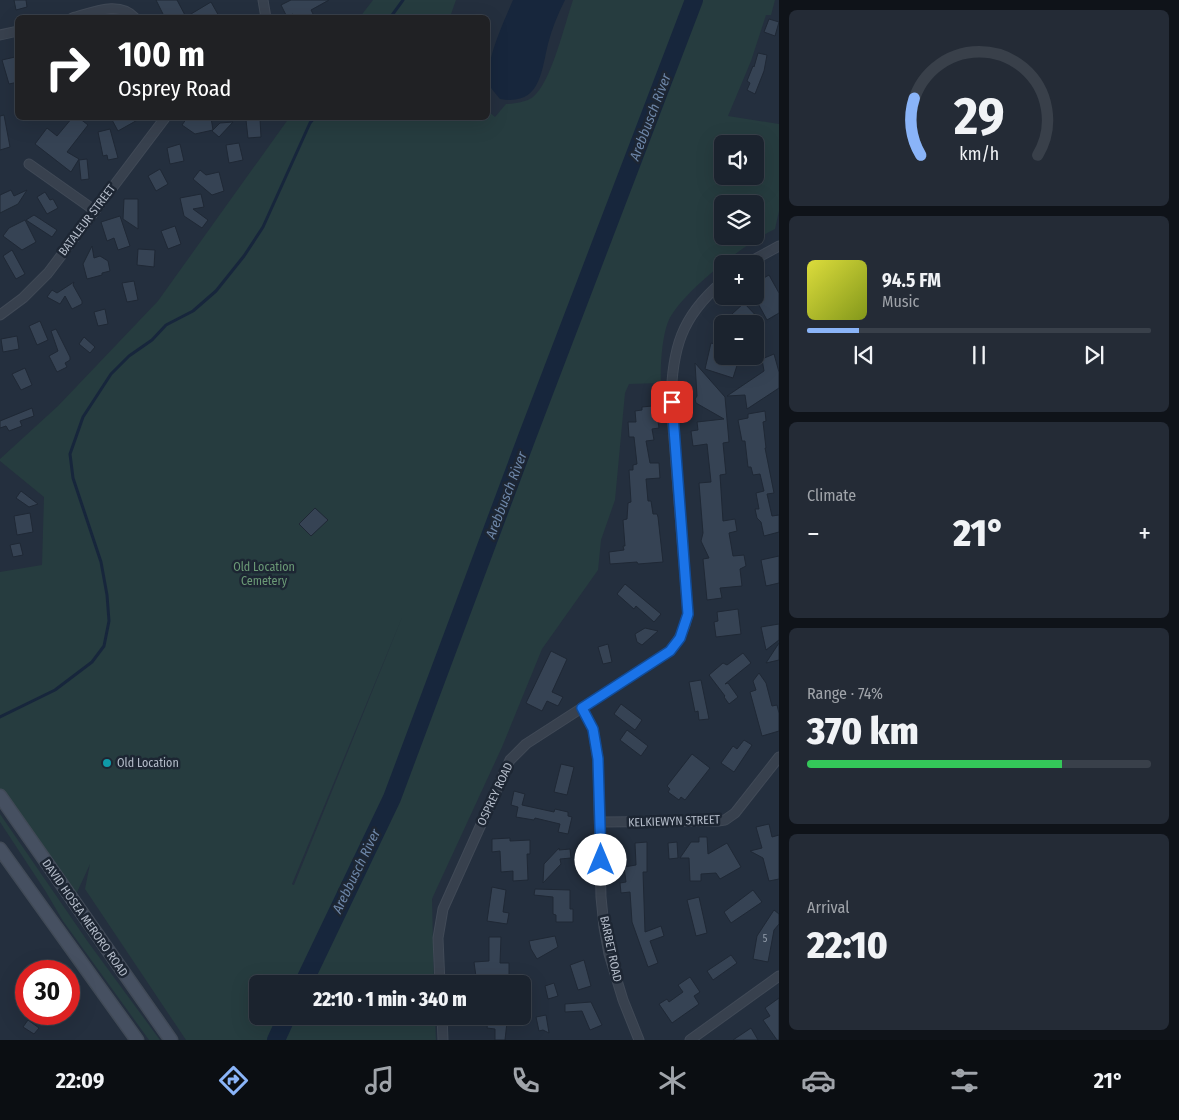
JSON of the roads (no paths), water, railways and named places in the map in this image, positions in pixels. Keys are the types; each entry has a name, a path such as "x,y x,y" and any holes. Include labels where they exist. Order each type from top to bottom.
{"main road":[{"name":"DAVID HOSEA MERORO ROAD","path":"0,796 171,1040"},
{"path":"0,849 137,1040"},
{"path":"0,860 13,867"}],"street":[{"path":"266,1 266,15"},
{"path":"84,15 113,8 125,10 131,15"},
{"path":"0,35 15,32"},
{"name":"BATALEUR STREET","path":"0,315 23,298 48,272 163,120"},
{"path":"29,164 94,210"},
{"path":"762,255 779,246"},
{"name":"OSPREY ROAD","path":"440,975 438,938 442,909 510,760 526,744 670,651 686,626 688,614 672,402 672,377 674,359 687,323 698,305 714,290"},
{"name":"BARBET ROAD","path":"582,708 593,729 596,743 599,773 601,897 604,927 609,954 623,1000 639,1040"},
{"name":"KELKIEWYN STREET","path":"601,822 725,820 734,814 779,757"},
{"path":"690,1040 779,976"},
{"path":"442,1025 443,1040"}],"water":[{"path":"513,0 565,0 551,32 543,66 536,85 531,92 513,100 500,99 490,86 490,63 500,31"}],"waterway":[{"path":"392,15 403,0"},
{"name":"Arebbusch River","path":"307,975 392,798 527,437 694,0"},
{"path":"0,717 55,690 92,662 104,646 109,621 107,595 101,562 73,478 70,454 83,417 111,374 129,356 152,340 166,325 193,311 216,291 244,256 263,227 312,120"},
{"name":"Arebbusch River","path":"276,1040 283,1025"}],"place":[{"name":"Old Location","path":"107,763"}],"park label":[{"name":"Old Location Cemetery","path":"264,574"}]}
